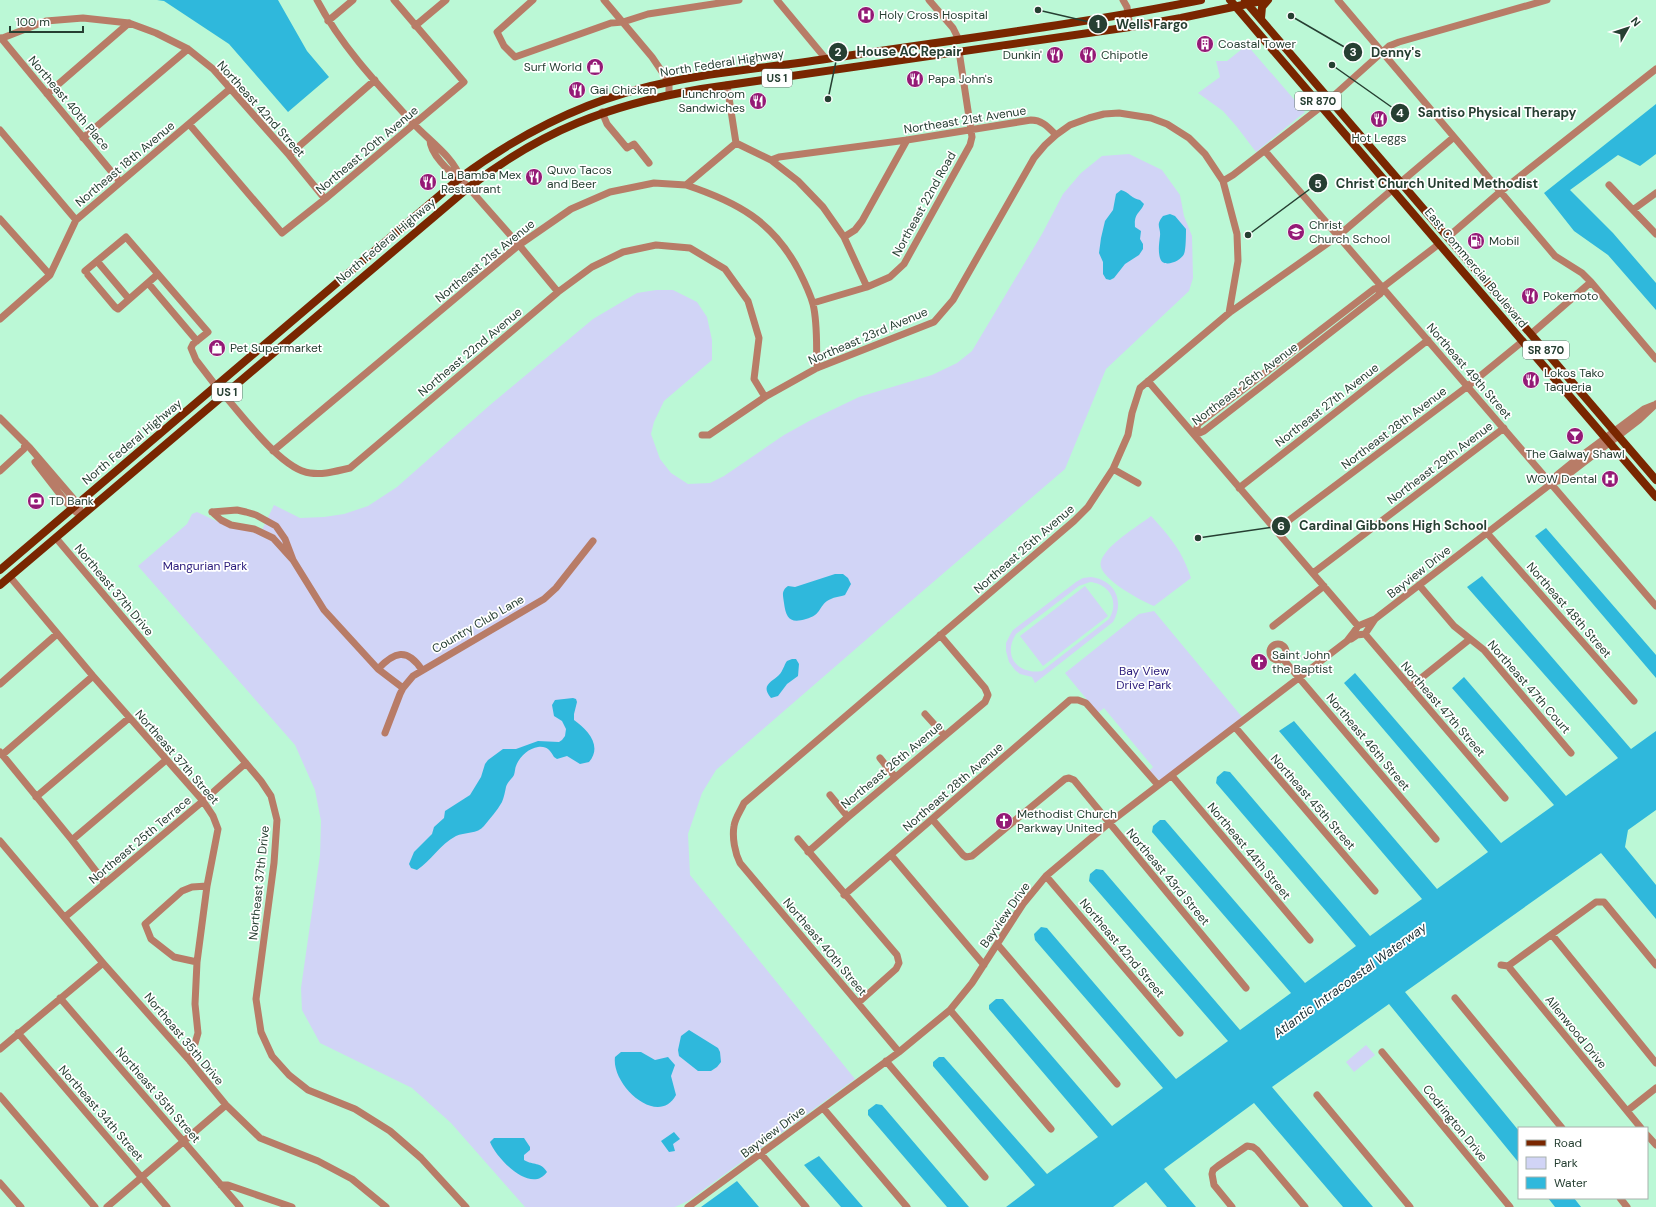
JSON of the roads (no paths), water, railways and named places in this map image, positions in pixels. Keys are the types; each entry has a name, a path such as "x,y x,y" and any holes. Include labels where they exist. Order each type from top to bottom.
{"main road":[{"name":"North Federal Highway","path":"0,570 460,178 508,145 554,120 598,102 669,82 1042,28 1201,0"},
{"name":"East Commercial Boulevard","path":"1230,0 1656,497"},
{"name":"North Federal Highway","path":"0,585 393,250 468,188 516,154 560,130 602,112 669,94 1130,27 1236,7 1246,2 1267,0"},
{"path":"1261,18 1262,7 1267,0"},
{"name":"East Commercial Boulevard","path":"1246,2 1656,480"},
{"path":"1031,41 1034,34 1042,28"},
{"path":"959,51 970,42 982,37"},
{"path":"938,54 955,45 959,40"},
{"path":"727,85 740,71"},
{"path":"1322,106 1328,105 1338,109"},
{"path":"393,250 395,243 394,235"},
{"path":"1432,235 1440,238 1448,237"},
{"path":"1439,244 1447,242 1454,244"},
{"path":"283,344 285,332 289,324"},
{"path":"1513,330 1523,334 1531,334"},
{"path":"224,395 223,390 229,375"},
{"path":"154,454 154,445 188,416 190,408"},
{"path":"10,577 9,569 12,560"}],"street":[{"path":"317,0 328,21 375,80 458,172 460,178 468,188 519,245 558,292"},
{"path":"328,21 353,0"},
{"path":"394,0 416,26 446,0"},
{"path":"533,0 497,32 504,46 515,58 611,23 623,22 648,14 704,2 739,0"},
{"path":"604,0 652,57 669,82 669,94"},
{"path":"778,0 826,59"},
{"path":"929,0 953,28 959,40"},
{"path":"1123,0 1127,7 1130,27"},
{"path":"1338,0 1555,256 1582,273 1591,282 1656,359"},
{"path":"1330,99 1389,46 1547,0"},
{"name":"Northeast 42nd Street","path":"0,38 46,21 83,18 129,23 156,33 188,49 213,69 289,155 325,199"},
{"path":"47,94 129,23"},
{"name":"Northeast 20th Avenue","path":"189,124 282,233 325,199 464,82 416,26"},
{"name":"Northeast 40th Place","path":"0,38 120,182"},
{"path":"84,138 188,49"},
{"path":"959,51 971,129"},
{"path":"1448,237 1500,192 1656,69"},
{"path":"289,155 375,80"},
{"path":"727,85 736,143"},
{"name":"Northeast 18th Avenue","path":"3,317 50,275 76,220 231,88"},
{"path":"1223,181 1234,175 1322,106"},
{"path":"602,112 607,124 627,148 634,144 649,163"},
{"path":"1056,135 1070,125 1104,114 1119,113 1150,118 1167,124 1189,138 1205,154 1223,181 1237,234 1238,261 1229,313"},
{"path":"554,120 560,130"},
{"name":"Northeast 21st Avenue","path":"771,160 779,157 907,140 971,129 1038,120 1045,124 1056,135"},
{"name":"Northeast 22nd Road","path":"813,303 867,287 890,277 904,264 970,144 972,137 971,129"},
{"path":"0,130 76,220"},
{"name":"Northeast 23rd Avenue","path":"702,435 709,435 765,397 817,368 934,322 953,300 1034,158 1056,135"},
{"path":"1401,182 1454,137"},
{"path":"844,237 855,230 862,221 907,140"},
{"path":"736,143 771,160 798,181 823,207 844,237 867,287"},
{"path":"686,185 736,143"},
{"name":"Northeast 49th Street","path":"1265,150 1656,606"},
{"name":"Northeast 21st Avenue","path":"273,451 519,245 571,209 610,192 654,183 686,185"},
{"path":"686,185 714,194 759,219 791,256 804,280 813,303 816,329 817,368"},
{"path":"1609,185 1656,234"},
{"name":"Northeast 25th Avenue","path":"736,856 734,825 744,803 884,685 940,635 1074,521 1088,507 1113,469 1128,435 1136,397 1140,388 1229,313 1338,236 1393,189"},
{"path":"1634,210 1656,193"},
{"path":"0,219 50,275"},
{"path":"158,274 118,309 87,273 97,261 126,237 158,274 208,332 191,348 192,353 198,357 218,384"},
{"name":"Northeast 26th Avenue","path":"1195,435 1198,424 1283,359 1369,298 1380,294 1383,287 1439,244"},
{"name":"Northeast 22nd Avenue","path":"224,395 273,451 288,464 308,473 328,473 350,468 558,292 592,267 623,252 656,245 690,248 724,269 748,301 759,338 754,379 765,397"},
{"path":"97,261 129,299"},
{"path":"1531,334 1591,282"},
{"path":"148,283 197,341"},
{"name":"Northeast 26th Avenue","path":"1195,435 1204,431 1288,366 1369,298"},
{"path":"0,308 3,317"},
{"name":"Northeast 27th Avenue","path":"1239,488 1428,340"},
{"name":"Northeast 28th Avenue","path":"1276,530 1468,386 1523,341"},
{"path":"1283,359 1288,366"},
{"name":"Northeast 47th Street","path":"1148,381 1505,798"},
{"name":"Bayview Drive","path":"688,1207 899,1052 950,1010 972,983 998,945 1023,904 1046,876 1158,785 1172,776 1552,483 1561,480 1644,409 1656,404"},
{"path":"0,418 75,506 79,515 82,516"},
{"name":"Northeast 29th Avenue","path":"1313,573 1504,428"},
{"path":"0,471 25,446"},
{"path":"1113,469 1138,483"},
{"path":"293,560 285,539 276,526 256,515 237,510 212,512 221,520 231,525 254,529 273,538 293,560 324,610 378,669 402,688"},
{"path":"254,529 256,515"},
{"name":"Northeast 48th Street","path":"1487,533 1634,701"},
{"name":"Northeast 37th Drive","path":"56,538 261,781 270,796 277,820 274,863 256,1003 261,1032 272,1056 289,1075 308,1090 355,1109 390,1131 421,1158 466,1207"},
{"name":"Country Club Lane","path":"385,733 402,688 413,676 544,599 556,588 593,541"},
{"name":"Northeast 37th Street","path":"10,577 129,718 203,801 213,816 218,829 207,886 197,962 195,1004 198,1033 190,1061"},
{"name":"Northeast 47th Court","path":"1419,585 1454,626 1484,650 1570,753"},
{"path":"1273,626 1324,586"},
{"path":"0,684 57,634"},
{"name":"Northeast 26th Avenue","path":"808,852 944,735 985,702 988,695 985,688 940,635"},
{"path":"1410,687 1470,639"},
{"path":"378,669 390,658 400,654 411,657 422,670"},
{"name":"Northeast 46th Street","path":"1283,659 1436,839"},
{"path":"93,676 1,754 72,840 105,883"},
{"name":"Northeast 28th Avenue","path":"844,895 1070,700 1078,700 1086,703 1158,785"},
{"path":"925,714 944,735"},
{"path":"36,797 129,718"},
{"name":"Northeast 45th Street","path":"1235,727 1375,891"},
{"path":"880,758 895,777"},
{"path":"72,840 166,760"},
{"name":"Northeast 25th Terrace","path":"65,917 246,763"},
{"name":"Northeast 44th Street","path":"1172,776 1310,940"},
{"name":"Northeast 43rd Street","path":"932,819 963,855 969,857 975,854 1065,780 1069,778 1074,780 1246,988"},
{"path":"830,796 848,817"},
{"path":"798,839 844,895 897,955 899,963 896,969 858,1003"},
{"name":"Northeast 35th Drive","path":"0,841 103,963 190,1061 226,1106 260,1138 318,1161 352,1179 386,1207"},
{"path":"891,855 984,965"},
{"name":"Northeast 40th Street","path":"736,856 740,863 899,1052"},
{"name":"Northeast 42nd Street","path":"1046,876 1180,1033"},
{"path":"197,962 174,957 151,939 145,924 182,891 192,887 207,886"},
{"path":"1501,965 1508,966 1596,902 1604,902 1656,965"},
{"path":"1552,935 1654,1058"},
{"path":"998,945 1116,1084"},
{"path":"0,1049 103,963"},
{"name":"Allenwood Drive","path":"1508,966 1640,1127"},
{"name":"Northeast 35th Street","path":"60,998 240,1207"},
{"path":"1455,998 1561,1127"},
{"path":"950,1010 1051,1129"},
{"name":"Northeast 34th Street","path":"18,1033 167,1207"},
{"name":"Codrington Drive","path":"1382,1052 1510,1207"},
{"path":"886,1061 985,1177"},
{"path":"1627,1111 1656,1088"},
{"path":"0,1096 95,1207"},
{"path":"1317,1096 1410,1207"},
{"path":"107,1207 226,1106"},
{"path":"823,1108 907,1207"},
{"path":"1648,1136 1656,1146"},
{"path":"1232,1207 1214,1185 1212,1174 1218,1166 1247,1146 1253,1147 1257,1150 1305,1207"},
{"path":"761,1154 806,1207"},
{"path":"0,1183 21,1207"},
{"path":"221,1185 228,1185 292,1207"},
{"path":"1621,1199 1627,1207"}],"water":[{"path":"157,0 278,0 307,51 329,77 288,112 229,44 164,1"},
{"path":"1656,104 1656,154 1640,166 1618,155 1570,190 1613,233 1656,283 1656,310 1608,255 1574,231 1544,193"},
{"path":"1121,190 1140,200 1144,204 1135,218 1135,227 1141,231 1140,239 1143,244 1143,249 1139,255 1125,264 1114,278 1110,280 1106,279 1103,274 1103,262 1099,253 1105,221 1113,210 1116,194"},
{"path":"1170,214 1175,216 1186,229 1185,252 1182,257 1176,261 1172,263 1165,263 1160,258 1159,222 1163,216"},
{"path":"1546,528 1656,655 1656,678 1535,536"},
{"path":"835,574 843,574 848,578 851,584 845,595 827,601 817,613 811,617 796,621 788,616 783,598 783,591 788,586 795,587"},
{"name":"Atlantic Intracoastal Waterway","path":"1482,576 1631,749 1656,731 1656,810 1628,830 1625,847 1656,885 1656,919 1601,853 1405,992 1518,1130 1518,1162 1389,1004 1272,1087 1373,1207 1343,1207 1254,1103 1164,1169 1196,1207 1167,1207 1146,1182 1113,1207 1006,1207 1035,1185 933,1066 933,1062 939,1057 944,1057 1047,1174 1098,1137 989,1009 989,1005 996,999 1003,999 1112,1126 1163,1088 1035,940 1034,934 1041,927 1047,928 1176,1079 1228,1041 1089,881 1090,874 1096,869 1103,870 1240,1030 1291,993 1152,832 1153,826 1160,820 1165,820 1305,983 1356,946 1216,783 1217,777 1224,771 1230,772 1370,936 1422,899 1279,731 1294,721 1437,889 1488,852 1344,683 1355,673 1501,843 1554,805 1452,688 1464,677 1566,796 1618,758 1467,587"},
{"path":"796,659 799,664 798,676 787,684 778,696 771,698 767,690 768,684 780,673 787,661"},
{"path":"576,699 577,702 574,720 584,728 592,738 594,744 593,756 589,762 580,764 567,756 557,759 550,750 544,747 538,747 528,751 517,763 514,775 508,782 502,802 481,829 450,839 417,870 411,868 409,864 414,852 432,834 434,827 444,818 445,811 470,795 481,777 485,764 488,760 503,749 516,749 538,741 559,742 562,740 565,736 566,729 562,721 554,716 552,705 555,700"},
{"path":"689,1030 718,1048 721,1062 711,1071 698,1071 679,1056 678,1050 681,1036"},
{"path":"621,1052 641,1052 655,1060 668,1057 675,1065 671,1076 676,1095 668,1104 658,1107 648,1105 637,1099 628,1090 620,1079 616,1068 615,1057"},
{"path":"876,1104 882,1105 969,1207 947,1207 868,1115 868,1110"},
{"path":"674,1132 680,1139 673,1144 675,1151 669,1152 661,1141"},
{"path":"494,1138 524,1138 530,1147 530,1150 524,1155 524,1160 542,1166 547,1172 540,1178 532,1179 515,1172 506,1165 494,1149 490,1142"},
{"path":"819,1156 863,1207 841,1207 804,1165"},
{"path":"737,1181 759,1207 701,1207"},
{"path":"1549,1199 1575,1199 1581,1207 1555,1207"}],"place":[{"name":"Wells Fargo","path":"1038,10"},
{"name":"Holy Cross Hospital","path":"866,15"},
{"name":"Denny's","path":"1291,16"},
{"name":"Coastal Tower","path":"1205,44"},
{"name":"Dunkin'","path":"1055,55"},
{"name":"Chipotle","path":"1088,55"},
{"name":"Santiso Physical Therapy","path":"1332,65"},
{"name":"Surf World","path":"595,67"},
{"name":"Papa John's","path":"915,79"},
{"name":"Gai Chicken","path":"577,90"},
{"name":"House AC Repair","path":"828,99"},
{"name":"Lunchroom Sandwiches","path":"758,101"},
{"name":"Hot Leggs","path":"1379,119"},
{"name":"Quvo Tacos and Beer","path":"534,177"},
{"name":"La Bamba Mex Restaurant","path":"428,182"},
{"name":"Christ Church School","path":"1296,232"},
{"name":"Christ Church United Methodist","path":"1248,235"},
{"name":"Mobil","path":"1476,241"},
{"name":"Pokemoto","path":"1530,296"},
{"name":"Pet Supermarket","path":"217,348"},
{"name":"Lokos Tako Taqueria","path":"1531,380"},
{"name":"The Galway Shawl","path":"1575,436"},
{"name":"WOW Dental","path":"1610,479"},
{"name":"TD Bank","path":"36,501"},
{"name":"Cardinal Gibbons High School","path":"1198,538"},
{"name":"Saint John the Baptist","path":"1259,662"},
{"name":"Methodist Church Parkway United","path":"1004,821"}],"park label":[{"name":"Mangurian Park","path":"205,566"},
{"name":"Bay View Drive Park","path":"1144,678"}]}
